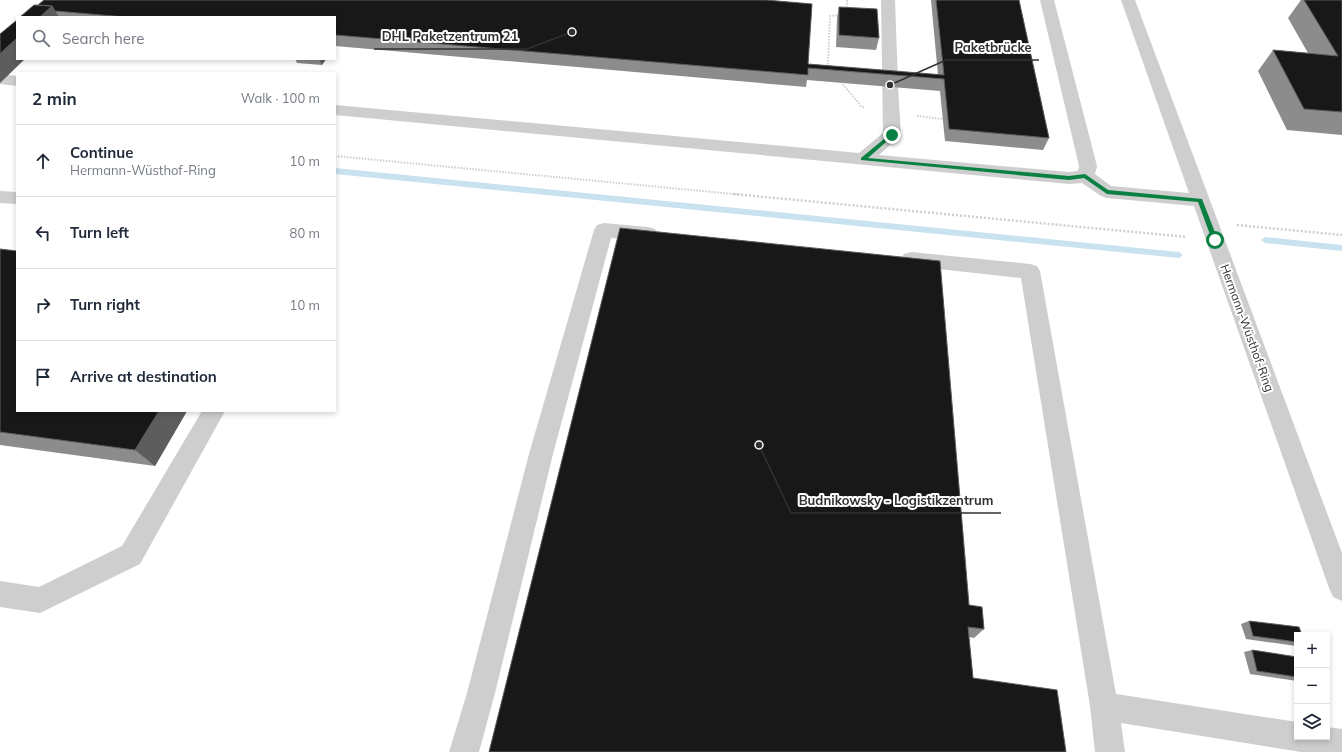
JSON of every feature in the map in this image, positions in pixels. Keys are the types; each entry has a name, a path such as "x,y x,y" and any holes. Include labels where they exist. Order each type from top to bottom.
{"street":[{"path":"863,159 892,135 888,0"},
{"path":"1047,0 1088,166 1085,176"},
{"name":"Hermann-Wüsthof-Ring","path":"1128,0 1342,588"},
{"path":"0,79 16,81"},
{"path":"336,110 1069,178 1085,176 1107,192 1200,200"},
{"path":"0,197 16,198"},
{"path":"464,752 481,693 541,454 604,230 667,236"},
{"path":"888,257 1030,271 1104,706 1110,752"},
{"path":"0,594 40,600 131,555 213,412"},
{"path":"1104,706 1342,744"}],"path":[{"path":"847,0 847,15"},
{"path":"831,69 828,64 830,16 842,15"},
{"path":"336,156 1185,237"},
{"path":"1245,226 1342,235"}],"building":[{"path":"44,0 766,0 812,4 808,64 944,75 936,0 1019,0 1049,138 949,129 944,79 808,68 808,75 336,35 336,16 113,16 55,11 52,6 38,5"},
{"path":"1304,0 1342,0 1342,112 1304,109 1273,50 1338,56"},
{"path":"34,5 52,6 41,16 21,16"},
{"path":"839,7 877,9 879,38 839,35"},
{"path":"16,21 16,39 0,54 0,34"},
{"path":"620,228 940,261 969,605 982,607 984,629 968,627 973,678 1057,690 1066,752 489,752"},
{"path":"0,249 16,251 16,412 158,412 135,450 0,432"},
{"path":"1249,621 1299,627 1301,632 1294,632 1294,642 1253,636"},
{"path":"1252,650 1294,657 1294,677 1257,671"}],"waterway":[{"path":"336,171 1179,255"},
{"path":"1265,240 1342,248"}],"place":[{"name":"DHL Paketzentrum 21","path":"572,32"},
{"name":"Paketbrücke","path":"890,85"},
{"name":"Budnikowsky - Logistikzentrum","path":"759,445"}],"route":[{"path":"892,135 863,159 1069,178 1085,176 1107,192 1200,200 1215,240"}]}
